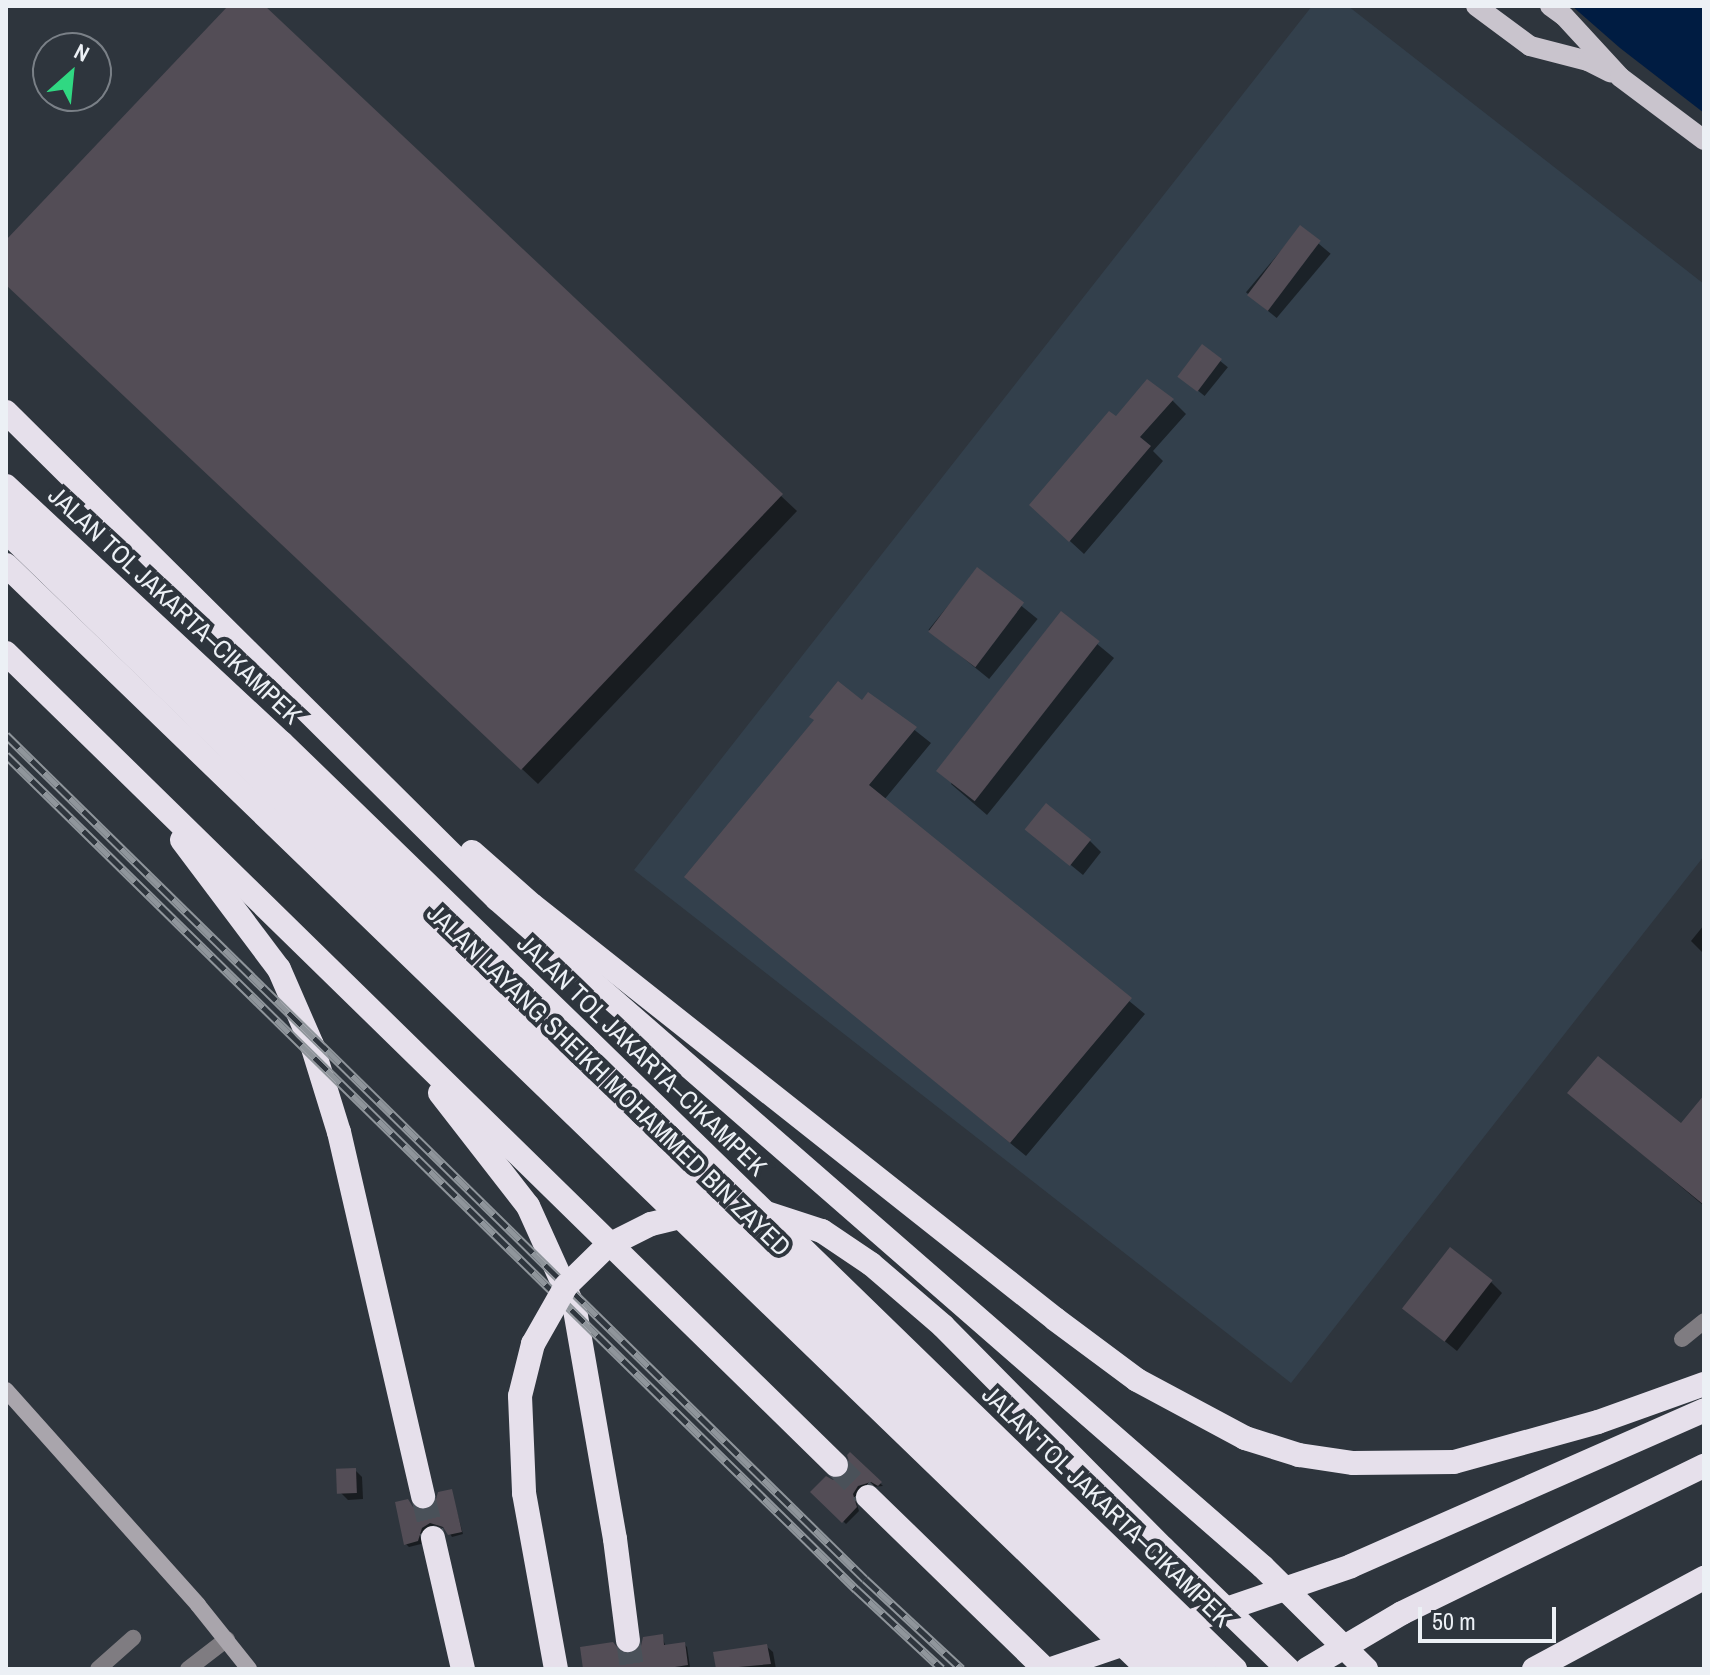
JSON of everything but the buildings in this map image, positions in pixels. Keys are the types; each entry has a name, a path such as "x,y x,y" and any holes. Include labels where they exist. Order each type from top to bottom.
{"highway":[{"path":"6,412 497,899 1263,1567 1366,1669"},
{"name":"JALAN TOL JAKARTA–CIKAMPEK","path":"6,486 282,743 1235,1669"},
{"name":"JALAN LAYANG SHEIKH MOHAMMED BIN ZAYED","path":"6,503 1204,1669"},
{"name":"JALAN LAYANG SHEIKH MOHAMMED BIN ZAYED","path":"6,531 1174,1669"},
{"path":"6,565 1148,1669"},
{"path":"6,653 836,1465"},
{"path":"310,711 532,905 1055,1319 1137,1380 1245,1438 1299,1455 1353,1463 1454,1462 1600,1422 1704,1384"},
{"path":"137,780 279,969 312,1045 339,1132 423,1496"},
{"path":"382,1018 528,1206 575,1310 613,1523 628,1640"},
{"path":"556,1669 524,1493 520,1396 533,1344 566,1286 607,1246 651,1224 705,1211 763,1212 822,1231 871,1264 943,1326 1288,1669"},
{"path":"868,1497 1048,1669 1351,1566 1704,1410"},
{"path":"1307,1669 1402,1613 1704,1466"},
{"path":"433,1538 463,1669"},
{"path":"1534,1669 1704,1578"}],"main road":[{"path":"1476,6 1530,46 1588,61 1620,77 1704,140"},
{"path":"1550,6 1564,16 1620,77"}],"street":[{"path":"1682,1339 1704,1321"},
{"path":"6,1390 227,1639 246,1668"},
{"path":"98,1669 133,1638"},
{"path":"188,1669 227,1639"}],"shaded area":[{"path":"1312,6 1348,6 1704,284 1704,856 1291,1383 634,870"}],"water":[{"path":"1572,6 1704,6 1704,113 1620,48"}],"tunnel":[{"path":"836,1465 868,1497"},
{"path":"423,1496 433,1538"},
{"path":"628,1640 632,1669"}],"railway":[{"path":"6,735 865,1579 962,1669"},
{"path":"6,755 856,1589 942,1669"}]}
